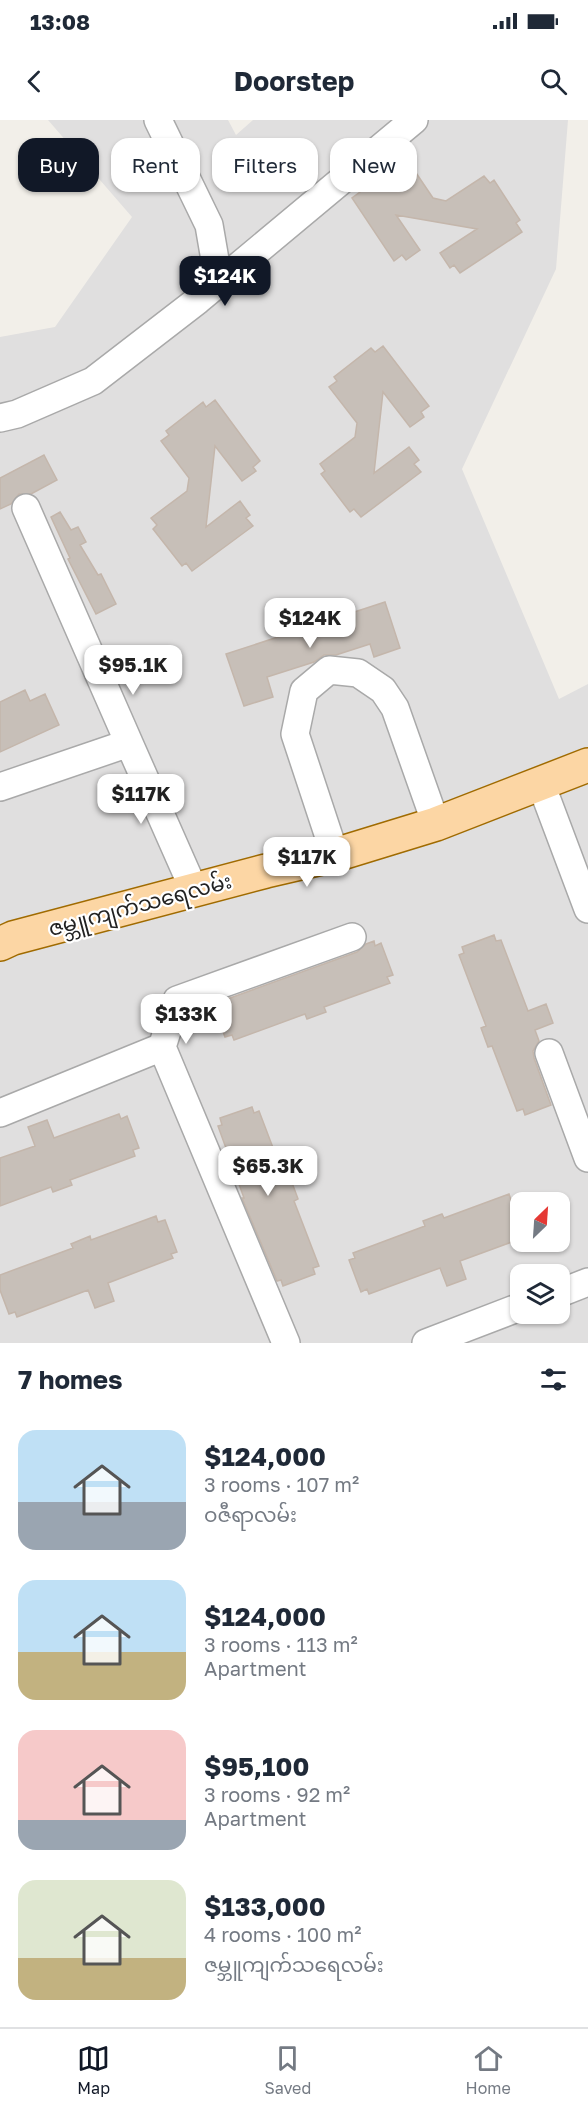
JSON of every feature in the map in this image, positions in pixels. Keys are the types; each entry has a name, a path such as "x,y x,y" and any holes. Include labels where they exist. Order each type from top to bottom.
{"main road":[{"name":"ဇမ္ဘူကျက်သရေလမ်း","path":"0,944 13,938 335,855 436,824 588,765"}],"street":[{"path":"158,120 209,225 219,282"},
{"path":"0,418 17,414 93,381 219,282 414,120"},
{"path":"26,508 194,890"},
{"path":"335,855 295,734 304,691 329,670 358,673 383,690 395,708 436,824"},
{"path":"0,787 129,742"},
{"path":"541,784 588,909"},
{"path":"286,1343 162,1047 177,1000 352,937"},
{"path":"0,1113 162,1047"},
{"path":"549,1053 588,1158"},
{"path":"570,1289 588,1282"},
{"path":"426,1343 510,1311"}],"shaded area":[{"path":"48,120 228,120 236,135 253,120 568,120 556,269 462,469 559,699 588,684 588,1343 0,1343 0,337 55,327 132,217 99,179 99,138 64,138"}],"building":[{"path":"417,174 433,198 446,201 484,176 490,183 494,180 520,220 516,223 522,232 460,273 454,265 450,268 440,253 477,229 396,215 420,250 406,260 402,255 394,261 352,198 360,192 417,192"},
{"path":"383,346 429,406 421,412 424,417 410,427 383,392 374,473 409,447 419,460 414,464 421,472 361,517 354,509 350,512 321,474 325,471 320,464 355,437 357,423 329,387 337,381 334,377 371,348 375,352"},
{"path":"215,400 260,461 253,467 256,471 242,481 215,446 206,527 240,501 250,515 246,518 253,526 192,571 186,563 182,566 153,529 157,525 151,518 187,491 189,478 161,441 169,435 166,431 203,402 206,407"},
{"path":"44,455 57,480 31,494 19,494 11,504 0,509 0,478"},
{"path":"60,512 71,530 78,527 86,542 80,545 98,575 101,574 116,604 96,614 68,559 70,558 51,517"},
{"path":"385,602 400,648 374,657 370,644 336,655 324,655 314,662 267,677 273,697 244,706 226,654"},
{"path":"25,690 30,701 45,694 59,725 0,752 0,702"},
{"path":"494,935 496,941 501,940 528,1011 546,1004 553,1023 535,1030 539,1041 533,1051 551,1105 525,1115 523,1109 517,1111 492,1046 488,1047 481,1028 486,1026 459,955 464,953 462,947"},
{"path":"374,941 375,946 381,943 393,975 387,977 390,983 324,1007 326,1012 307,1019 305,1014 234,1040 232,1035 225,1037 213,1005 357,952 366,944"},
{"path":"252,1107 254,1113 259,1111 286,1182 291,1180 298,1199 294,1201 319,1266 313,1268 315,1274 283,1286 281,1280 277,1281 242,1198 244,1198 218,1126 222,1125 220,1118"},
{"path":"119,1114 121,1119 127,1116 139,1148 133,1150 135,1156 70,1180 72,1185 53,1192 51,1187 0,1206 0,1158 35,1146 28,1127 47,1120 54,1138"},
{"path":"509,1194 510,1243 460,1261 466,1279 447,1286 440,1268 369,1294 367,1289 361,1292 349,1260 355,1258 353,1253 425,1226 423,1221 442,1214 444,1218"},
{"path":"156,1216 158,1222 165,1220 177,1252 171,1254 173,1258 108,1283 114,1301 95,1308 88,1290 17,1317 15,1312 9,1314 0,1290 0,1275 73,1248 71,1244 90,1236 91,1240"}]}
